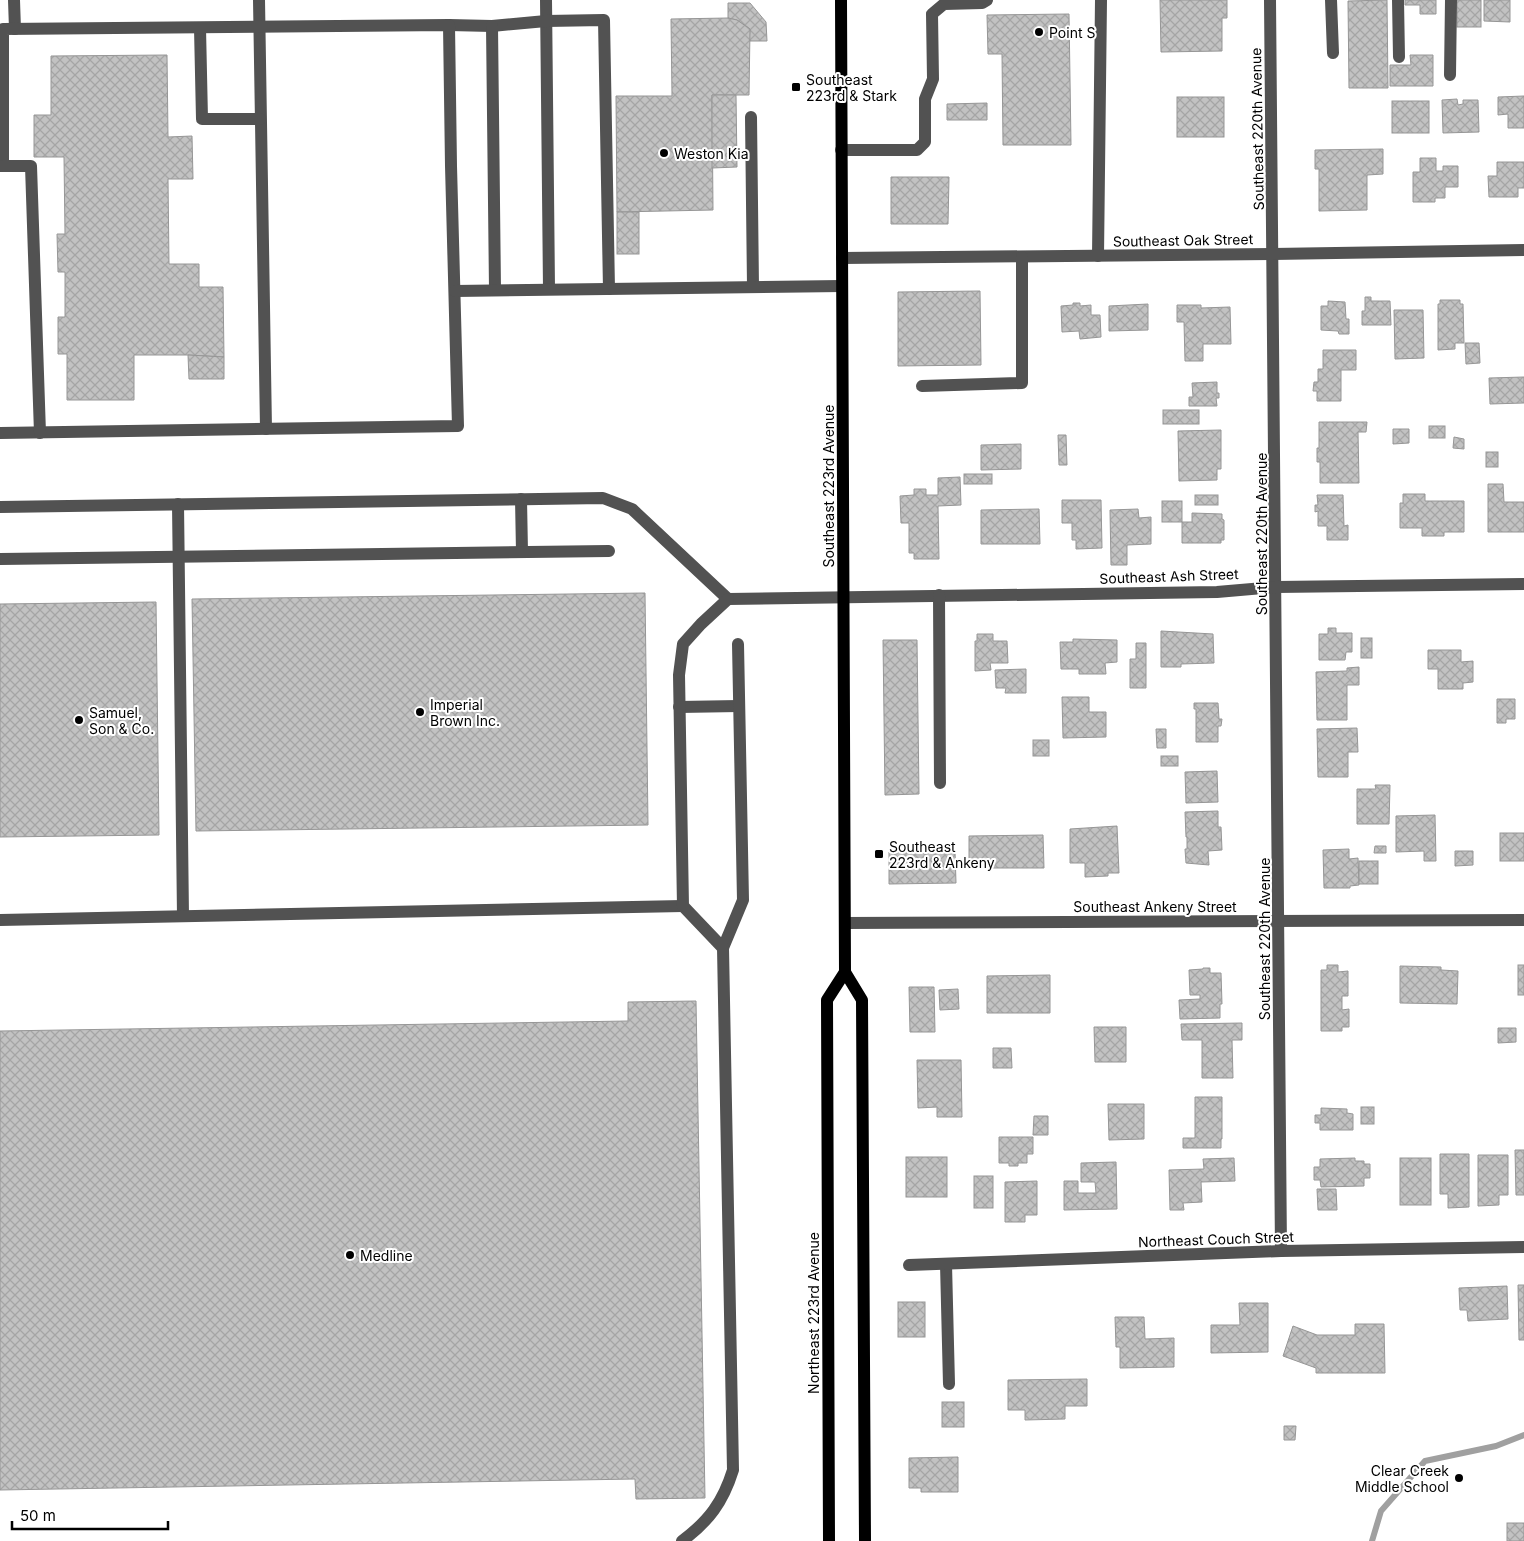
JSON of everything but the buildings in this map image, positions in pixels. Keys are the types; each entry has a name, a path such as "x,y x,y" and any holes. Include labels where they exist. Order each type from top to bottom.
{"main road":[{"name":"Southeast 223rd Avenue","path":"841,0 845,923 846,972 862,1000 865,1541"},
{"name":"Northeast 223rd Avenue","path":"829,1541 827,1000 846,972"}],"street":[{"path":"14,0 15,29"},
{"path":"259,0 266,429"},
{"path":"546,0 549,289"},
{"path":"841,150 917,150 925,142 925,99 934,79 932,14 944,4 982,2 987,0"},
{"path":"1098,256 1101,0"},
{"name":"Southeast 220th Avenue","path":"1270,0 1281,1251"},
{"path":"1332,0 1333,54"},
{"path":"1398,0 1399,57"},
{"path":"1450,75 1451,0"},
{"path":"40,433 31,166 2,166 3,29 492,26 546,21 604,20 609,289"},
{"path":"0,434 458,426 450,166 448,25"},
{"path":"492,26 495,290"},
{"path":"200,28 202,119 260,119"},
{"path":"751,117 752,287"},
{"name":"Southeast Oak Street","path":"842,258 1524,250"},
{"path":"922,386 1022,383 1022,257"},
{"path":"455,291 842,286"},
{"path":"0,507 603,498 632,509 728,599 683,644 679,675 683,906 723,948"},
{"path":"521,499 522,552"},
{"path":"178,504 183,916"},
{"path":"0,559 610,551"},
{"name":"Southeast Ash Street","path":"728,599 1217,592 1276,587 1524,584"},
{"path":"939,595 940,783"},
{"path":"682,1541 693,1533 714,1510 726,1491 732,1470 723,948 743,900 738,644"},
{"path":"679,707 739,706"},
{"path":"0,920 683,906"},
{"name":"Southeast Ankeny Street","path":"845,923 1524,920"},
{"name":"Northeast Couch Street","path":"909,1265 1281,1251 1524,1247"},
{"path":"946,1264 950,1384"}],"waterway":[{"path":"1372,1541 1381,1511 1425,1461 1496,1446 1524,1435"}],"place":[{"name":"Point S","path":"1039,32"},
{"name":"Southeast 223rd & Stark","path":"796,87"},
{"name":"Weston Kia","path":"664,153"},
{"name":"Imperial Brown Inc.","path":"420,712"},
{"name":"Samuel, Son & Co.","path":"79,720"},
{"name":"Southeast 223rd & Ankeny","path":"879,854"},
{"name":"Medline","path":"350,1255"},
{"name":"Clear Creek Middle School","path":"1459,1478"}]}
